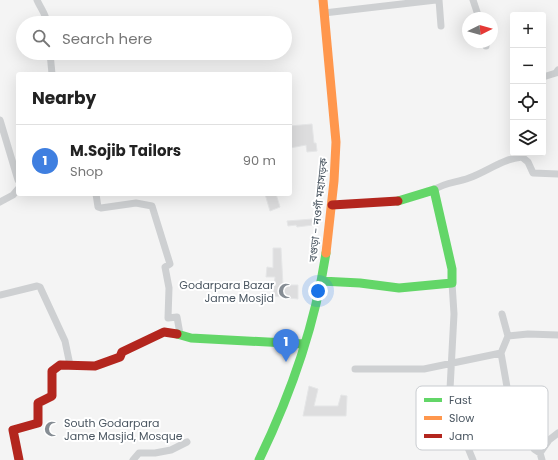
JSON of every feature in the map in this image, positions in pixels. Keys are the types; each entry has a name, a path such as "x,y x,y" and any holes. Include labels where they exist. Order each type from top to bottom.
{"street":[{"path":"37,0 46,16"},
{"name":"বগুড়া - নওগাঁ মহাসড়ক","path":"259,460 269,441 287,397 304,344 321,281 332,205 336,141 323,0"},
{"path":"324,13 436,0"},
{"path":"439,0 441,26"},
{"path":"473,0 477,12"},
{"path":"51,60 52,72"},
{"path":"546,76 556,73 558,70"},
{"path":"0,120 16,173"},
{"path":"332,205 401,201 420,197 444,184 468,178 499,163 519,156"},
{"path":"523,156 528,162 533,173 558,174"},
{"path":"434,190 452,269 454,314 450,386"},
{"path":"0,202 16,192"},
{"path":"96,196 98,207 101,208 136,203 152,206 170,264 165,267 169,288 168,318 177,317 180,334"},
{"path":"321,281 360,283 399,288 424,287 452,282"},
{"path":"0,295 37,286 40,287 65,341 70,365"},
{"path":"502,314 508,336 501,353 507,386"},
{"path":"19,460 12,430 38,423 38,403 52,396 52,371 60,365 99,365 120,357 122,352 164,332 180,334 190,338 304,344"},
{"path":"508,336 528,334 558,335"},
{"path":"355,369 424,369 501,353"},
{"path":"548,442 558,433"},
{"path":"133,460 139,453 155,453 171,450 187,442"},
{"path":"469,450 473,460"}],"building":[{"path":"312,124 314,143 316,143 317,151 307,152 306,145 292,148 292,126"},
{"path":"266,196 277,196 280,207 270,211"},
{"path":"313,219 313,225 297,227 296,225 288,226 287,221"},
{"path":"273,248 281,248 283,285 298,285 298,299 273,296 275,277 266,277 267,267 273,268"},
{"path":"309,386 318,389 314,406 338,406 341,395 347,396 346,416 303,416"}],"traffic: fast":[{"path":"321,281 360,283 399,288 452,283 452,269 434,190 398,201"},
{"path":"259,460 271,435 300,359 315,306 326,253"},
{"path":"177,334 191,338 304,344"}],"traffic: slow":[{"path":"323,0 336,142 334,181 326,253"}],"traffic: jam":[{"path":"332,205 398,201"},
{"path":"19,460 13,430 38,423 38,403 52,396 52,371 60,365 95,366 120,357 122,352 164,332 177,334"}],"place":[{"name":"Godarpara Bazar Jame Mosjid","path":"286,291"},
{"name":"M.Sojib Tailors","path":"286,362"},
{"name":"South Godarpara Jame Masjid, Mosque","path":"52,429"}]}
